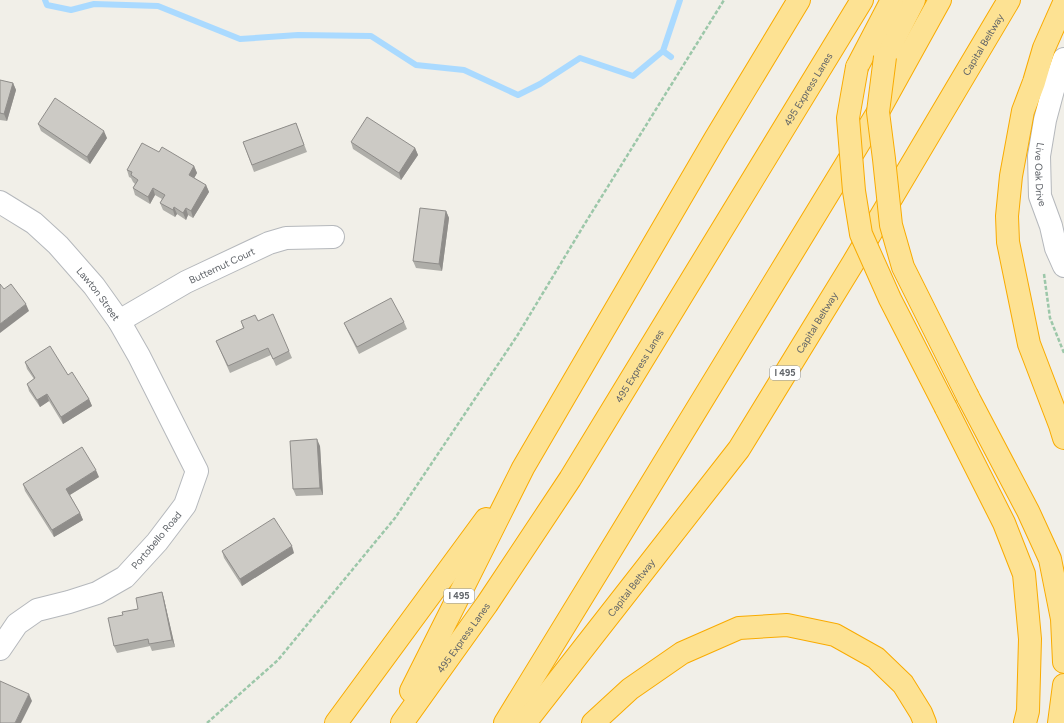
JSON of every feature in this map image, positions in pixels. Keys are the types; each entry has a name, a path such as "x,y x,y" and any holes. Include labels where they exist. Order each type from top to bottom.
{"highway":[{"name":"I 495","path":"395,723 523,468 714,139 799,0"},
{"name":"495 Express Lanes","path":"402,723 487,604 570,479 862,0"},
{"path":"892,0 857,67 848,118 854,191 861,234 890,300 1004,523 1024,574 1030,638 1028,711 1025,723"},
{"path":"914,0 885,57 878,112 891,225 903,267 968,397 1028,511 1050,559 1062,618 1064,662"},
{"path":"505,723 878,112 940,0"},
{"name":"Capital Beltway","path":"525,723 739,449 853,263 1009,0"},
{"path":"1064,3 1044,48 1034,82 1023,111 1011,176 1007,216 1008,242 1029,344 1064,438"},
{"path":"336,723 523,468"},
{"path":"593,723 630,689 682,653 739,628 787,625 835,635 876,658 903,684 921,713 925,723"},
{"path":"1059,723 1064,685"}],"street":[{"name":"Live Oak Drive","path":"1064,59 1053,90 1045,120 1039,156 1040,196 1051,226 1056,248 1064,266"},
{"name":"Lawton Street","path":"0,202 34,223 58,245 94,286 119,321 139,356 166,410"},
{"name":"Butternut Court","path":"119,321 186,282 269,243 286,238 332,237"},
{"name":"Portobello Road","path":"0,648 17,624 37,610 97,593 124,577 157,542 185,505 196,471 166,410"}],"path":[{"path":"207,723 278,660 394,518 517,336 724,0"}],"building":[{"path":"0,80 13,83 4,114 0,113"},
{"path":"55,98 104,131 87,157 38,124"},
{"path":"367,117 415,148 399,173 351,142"},
{"path":"296,123 304,145 252,165 243,142"},
{"path":"142,143 159,152 162,147 194,166 189,175 206,185 191,211 186,208 183,213 174,207 173,210 160,203 165,195 153,188 148,197 133,188 138,180 131,175 132,172 127,170"},
{"path":"420,208 446,211 439,264 413,261"},
{"path":"0,284 4,289 11,284 26,304 0,324"},
{"path":"391,298 404,322 357,347 344,323"},
{"path":"273,314 289,351 273,359 268,348 228,366 216,341 244,328 241,321 255,315 258,321"},
{"path":"50,346 68,375 72,372 89,399 61,417 47,394 37,400 27,384 35,378 25,362"},
{"path":"317,439 320,488 293,489 290,441"},
{"path":"82,447 96,470 66,489 80,513 52,530 23,484"},
{"path":"274,518 292,546 240,579 222,551"},
{"path":"162,592 172,640 149,644 148,639 114,646 108,618 123,615 122,612 138,609 136,598"},
{"path":"0,681 29,694 15,723 0,723"}],"waterway":[{"path":"45,0 47,5 71,10 94,4 158,6 240,39 298,35 371,36 416,65 464,70 518,95 540,84 580,58 633,76 663,51"},
{"path":"671,57 663,51 680,0"}]}
